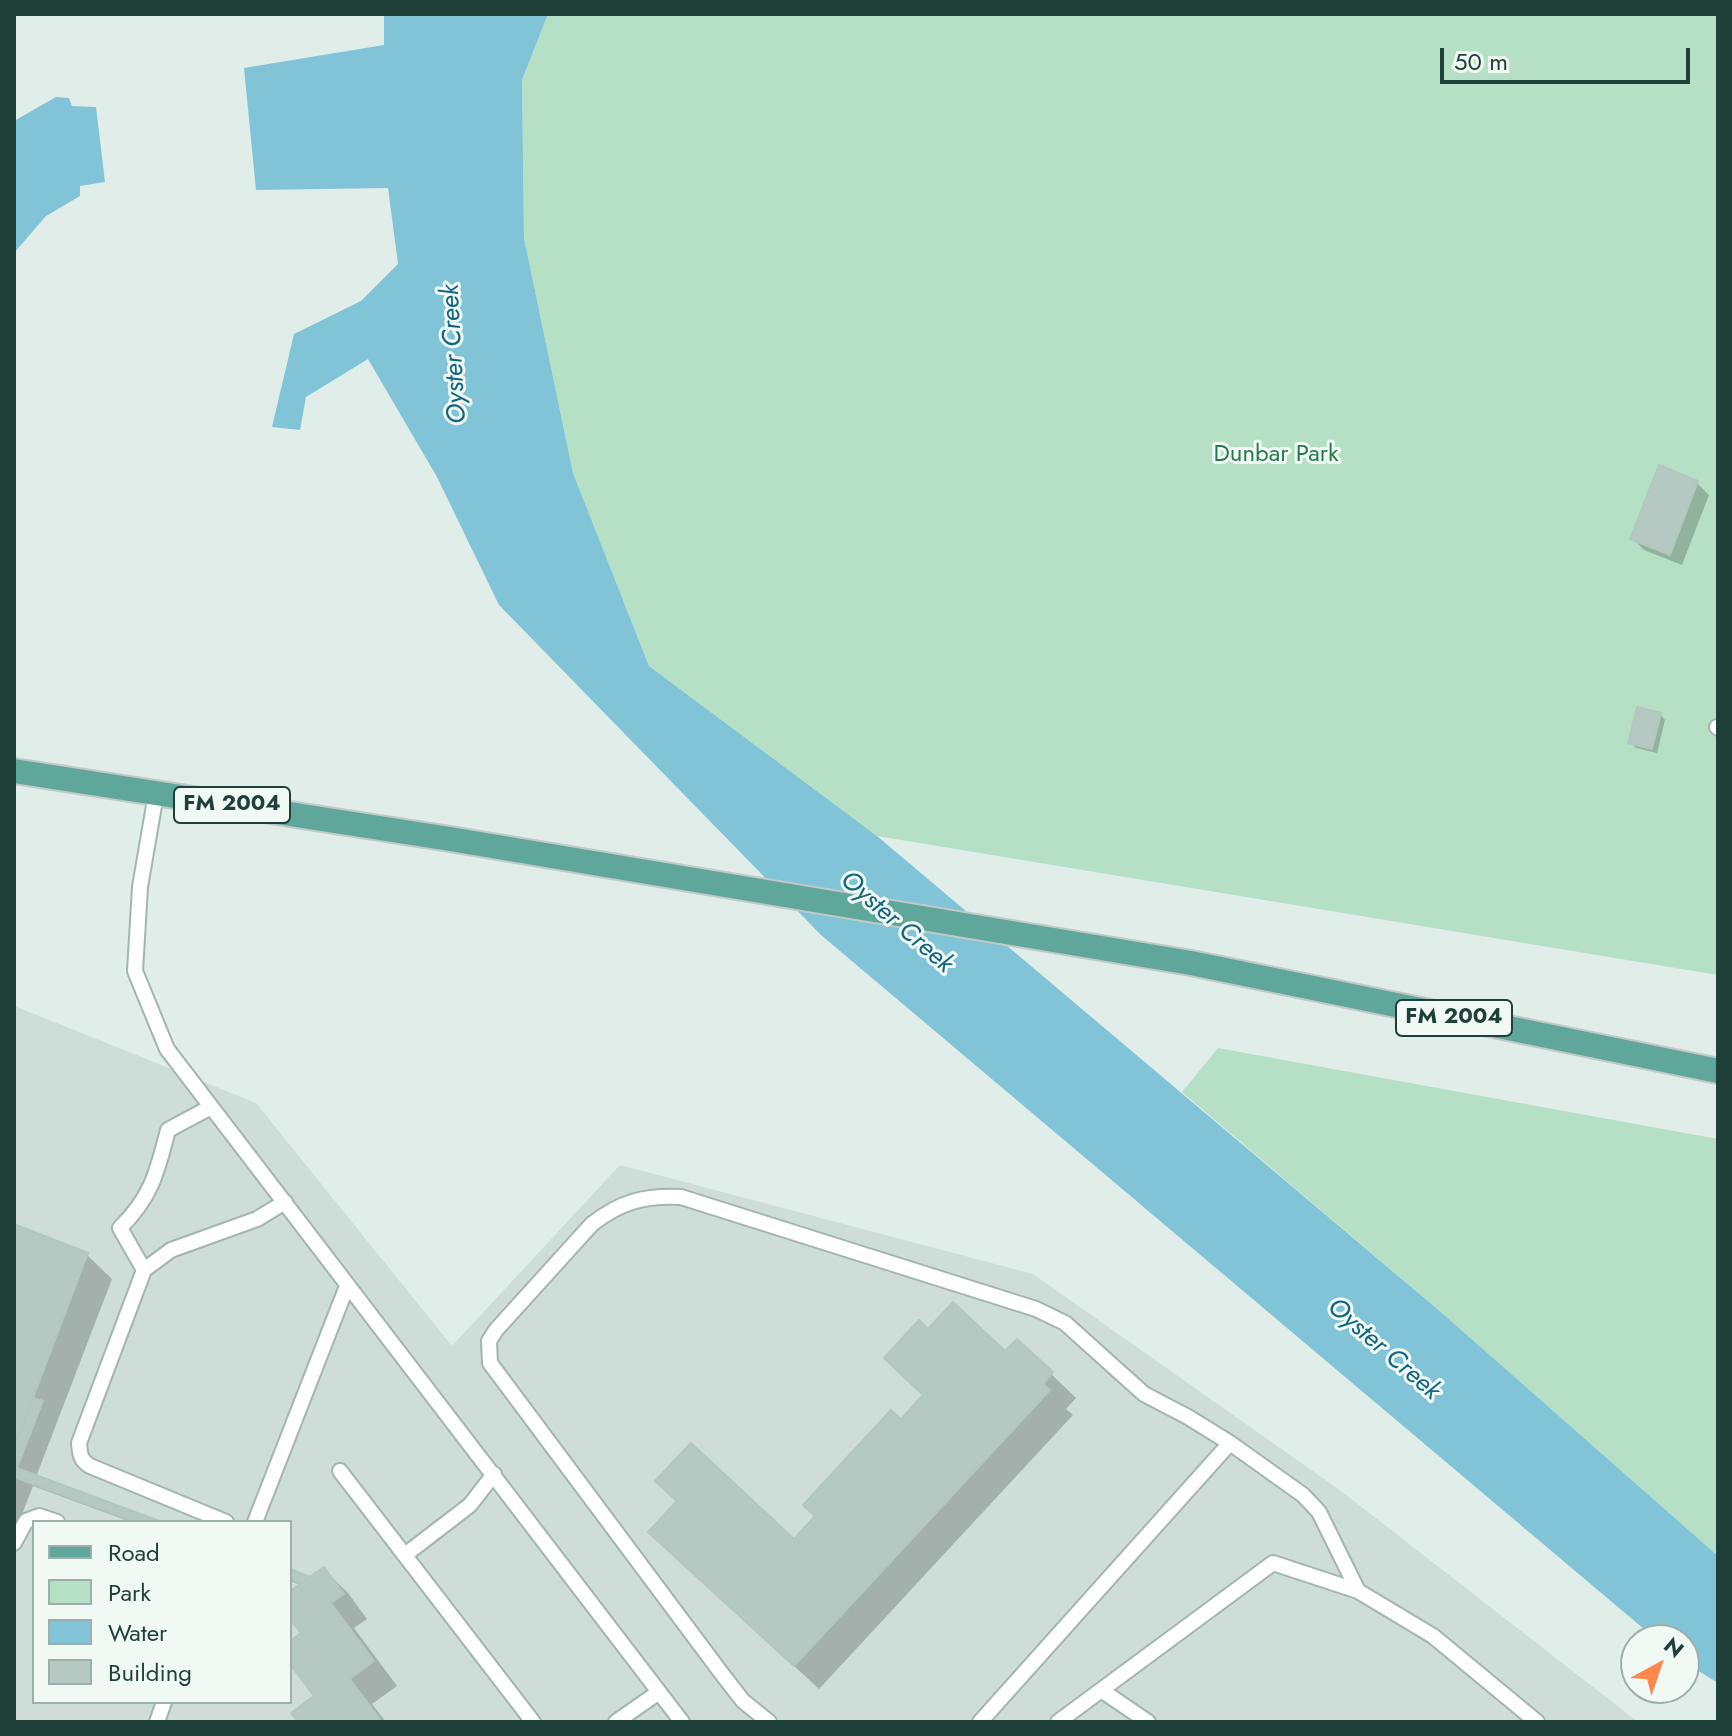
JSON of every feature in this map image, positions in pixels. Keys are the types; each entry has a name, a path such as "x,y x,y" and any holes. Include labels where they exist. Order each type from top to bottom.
{"main road":[{"name":"FM 2004","path":"14,771 450,839 1191,963 1718,1071"}],"lane":[{"path":"156,794 140,887 135,971 167,1049 682,1722"},
{"path":"144,1270 120,1228 137,1211 154,1181 168,1130 211,1107"},
{"path":"769,1722 743,1701 722,1674 490,1363 489,1341 496,1330 592,1224 610,1210 634,1199 657,1195 681,1197 1036,1309 1065,1323 1144,1394 1230,1443 1303,1495 1319,1512 1358,1591"},
{"path":"221,1520 90,1466 83,1461 79,1443 144,1270 171,1250 257,1219 285,1202"},
{"path":"256,1520 347,1286"},
{"path":"980,1722 1230,1443"},
{"path":"340,1471 533,1722"},
{"path":"405,1555 470,1505 494,1474"},
{"path":"14,1543 26,1521 39,1516 51,1520"},
{"path":"1058,1722 1273,1563 1358,1591 1433,1636 1537,1722"},
{"path":"1101,1690 1148,1722"},
{"path":"616,1722 659,1692"}],"shaded area":[{"path":"14,1006 256,1103 452,1346 620,1165 1033,1274 1341,1491 1638,1722 14,1722"}],"green space":[{"name":"Dunbar Park","path":"548,14 1718,14 1718,975 877,836 649,666 573,473 524,238 522,80"},
{"path":"1218,1048 1718,1139 1718,1556 1442,1313 1182,1092"}],"water":[{"name":"Oyster Creek","path":"384,14 548,14 522,80 524,238 573,473 649,666 877,836 1442,1313 1718,1556 1718,1683 1700,1672 1700,1624 1638,1624 821,935 499,605 437,477 368,359 306,397 300,430 272,427 294,334 361,301 398,264 388,188 256,190 244,68 384,45"},
{"path":"56,97 69,98 72,106 96,107 105,182 80,186 80,196 46,216 14,253 14,121"}],"building":[{"path":"1659,465 1698,481 1670,555 1630,539"},
{"path":"1637,707 1661,713 1652,749 1628,743"},
{"path":"14,1224 88,1253 14,1448"},
{"path":"953,1302 1005,1351 1017,1339 1053,1372 1043,1384 1050,1390 794,1666 648,1532 677,1501 655,1481 691,1443 794,1539 815,1516 803,1505 891,1410 901,1419 923,1395 884,1358 919,1320 928,1329"},
{"path":"33,1398 43,1401 17,1468 157,1520 131,1520 14,1477 14,1448"},
{"path":"324,1567 344,1594 331,1603 374,1661 350,1679 382,1722 298,1722 291,1713 314,1696 292,1667 292,1640 301,1633 292,1622 292,1590"},
{"path":"292,1570 310,1577 301,1583 292,1580"}]}
